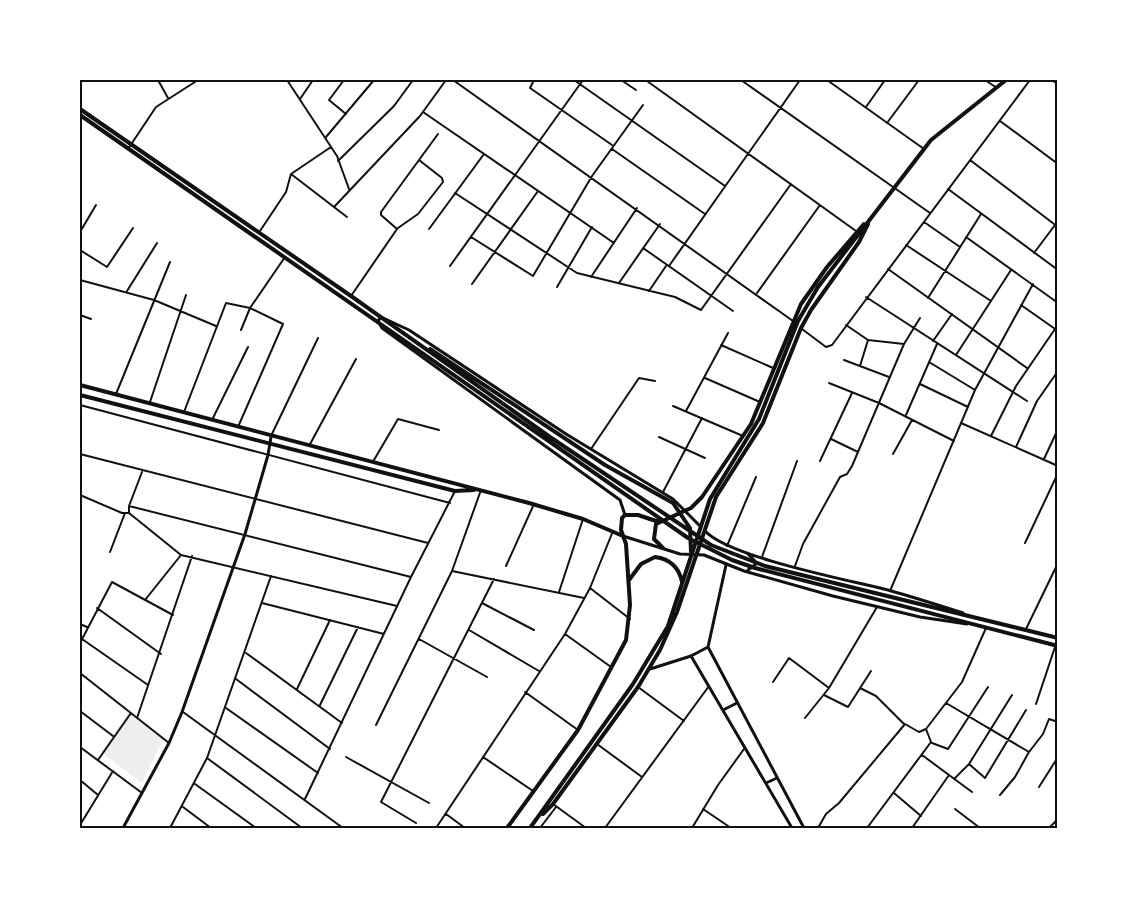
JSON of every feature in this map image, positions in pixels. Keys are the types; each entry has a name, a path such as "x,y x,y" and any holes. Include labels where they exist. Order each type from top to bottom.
{"main road":[{"path":"530,828 656,647 668,626 716,486 759,419 804,311 843,252 924,149 937,135 1006,80"},
{"path":"80,109 129,147 285,257 433,351 605,465 673,503 690,528 690,562"},
{"path":"80,115 351,296 497,406 688,538 732,560 1057,645"},
{"path":"663,548 653,537 654,528 660,522 696,505 702,497 743,436 760,402 792,321 811,288 856,231 869,220"},
{"path":"537,819 555,805 650,669 670,631 722,485 768,412 801,328 822,293 859,242 869,220"},
{"path":"401,331 688,532 731,555 765,566 1058,638"},
{"path":"80,385 150,402 309,447 534,504 582,519 623,536"},
{"path":"80,395 455,491 481,490"},
{"path":"507,828 578,730 626,640 630,619 628,580 620,524 625,515 638,515 660,522"},
{"path":"628,580 641,564 655,557 663,558 680,572 684,591"}],"street":[{"path":"158,80 168,99"},
{"path":"129,147 156,107 198,80"},
{"path":"287,80 331,147 350,190"},
{"path":"300,99 313,80"},
{"path":"344,80 329,100 347,115"},
{"path":"325,138 347,115 374,80"},
{"path":"338,161 394,106 413,80"},
{"path":"334,207 423,112 446,80"},
{"path":"455,80 660,224 829,347 1030,80"},
{"path":"534,80 530,88 705,214"},
{"path":"573,80 725,186"},
{"path":"450,266 583,80"},
{"path":"621,80 636,90"},
{"path":"741,80 930,213"},
{"path":"649,291 800,80"},
{"path":"826,80 924,149"},
{"path":"866,107 885,80"},
{"path":"888,123 919,80"},
{"path":"985,80 997,88"},
{"path":"1051,80 1058,84"},
{"path":"647,81 856,231"},
{"path":"471,237 533,276 592,176 643,105"},
{"path":"423,112 614,243"},
{"path":"1000,121 1058,164"},
{"path":"397,229 380,213 438,134"},
{"path":"258,233 286,192 291,174 331,147"},
{"path":"429,229 484,154"},
{"path":"351,296 397,229 418,214 443,182 442,178 419,160"},
{"path":"970,160 1056,226 1034,253"},
{"path":"291,174 347,218"},
{"path":"455,193 569,267 591,277 675,297 701,310 791,184"},
{"path":"948,189 1058,270"},
{"path":"472,284 538,190"},
{"path":"80,232 96,205"},
{"path":"757,294 820,205"},
{"path":"591,277 637,208"},
{"path":"928,298 981,213"},
{"path":"924,222 960,246"},
{"path":"619,283 660,224"},
{"path":"557,287 592,227"},
{"path":"80,250 107,267 133,228"},
{"path":"966,237 1058,303"},
{"path":"126,292 157,243"},
{"path":"906,245 991,302"},
{"path":"643,248 733,311"},
{"path":"241,330 250,308 285,257"},
{"path":"116,394 170,262"},
{"path":"888,268 1027,368"},
{"path":"956,356 1012,269"},
{"path":"80,280 154,300 216,326"},
{"path":"890,591 975,390 1033,284"},
{"path":"150,402 186,295"},
{"path":"866,297 1027,401"},
{"path":"184,412 227,302 250,308 283,324 238,428"},
{"path":"991,436 1027,368 1056,330 1022,305"},
{"path":"933,341 951,314"},
{"path":"80,315 91,319"},
{"path":"795,566 803,544 840,477 847,474 904,344 920,318"},
{"path":"380,319 409,330 591,449 663,492 705,531 728,546 746,553 890,591 986,621"},
{"path":"380,319 382,328 620,500 625,515"},
{"path":"846,325 868,340 904,344"},
{"path":"686,411 728,333"},
{"path":"123,828 169,743 182,712 245,534 271,437 318,338"},
{"path":"860,366 868,340"},
{"path":"905,416 937,344"},
{"path":"721,345 773,368"},
{"path":"212,421 248,347"},
{"path":"309,447 356,359"},
{"path":"844,360 889,378"},
{"path":"929,362 975,390"},
{"path":"1016,447 1037,401 1058,371"},
{"path":"591,449 639,378 655,381"},
{"path":"704,378 760,402"},
{"path":"829,383 879,403 954,441"},
{"path":"920,384 968,407"},
{"path":"87,397 89,387"},
{"path":"820,461 852,392"},
{"path":"80,395 80,404 450,503"},
{"path":"673,405 743,436"},
{"path":"663,492 702,418"},
{"path":"372,463 398,419 439,430"},
{"path":"893,454 912,420"},
{"path":"961,423 1058,466"},
{"path":"1044,460 1058,429"},
{"path":"658,437 705,458"},
{"path":"830,439 858,452"},
{"path":"80,454 142,472 428,543"},
{"path":"762,557 797,460"},
{"path":"110,552 142,472"},
{"path":"1025,543 1058,473"},
{"path":"728,546 756,477"},
{"path":"1051,488 1058,491"},
{"path":"376,725 452,571 481,490"},
{"path":"305,800 411,577 455,491"},
{"path":"80,495 127,513 181,555 397,606"},
{"path":"506,566 534,504"},
{"path":"129,506 411,577"},
{"path":"559,592 582,519"},
{"path":"436,828 565,634 590,588 612,531"},
{"path":"623,536 680,554 704,555 726,565 877,607 920,617 987,627 962,682 926,729 919,732 905,724 876,696 860,688"},
{"path":"740,569 748,570 755,565 755,561 746,553"},
{"path":"145,600 181,555"},
{"path":"137,718 192,556"},
{"path":"1026,630 1058,563"},
{"path":"726,565 708,647 804,828"},
{"path":"452,571 584,598"},
{"path":"170,828 207,758 271,576"},
{"path":"416,823 381,802 494,579"},
{"path":"80,643 112,582 173,616"},
{"path":"590,588 630,619"},
{"path":"262,603 384,634"},
{"path":"482,603 534,630"},
{"path":"806,718 829,688 877,607"},
{"path":"97,608 160,654"},
{"path":"297,689 330,620"},
{"path":"80,624 87,627"},
{"path":"320,706 358,627"},
{"path":"469,630 539,671"},
{"path":"565,634 611,667"},
{"path":"82,639 149,686"},
{"path":"419,639 487,677"},
{"path":"1036,704 1057,645"},
{"path":"650,669 691,656 708,647"},
{"path":"246,652 342,723"},
{"path":"691,656 792,828"},
{"path":"773,682 789,657 829,688"},
{"path":"824,695 848,707 871,671"},
{"path":"80,673 169,743"},
{"path":"236,679 330,749"},
{"path":"605,828 709,686"},
{"path":"638,687 684,720"},
{"path":"926,729 932,742 948,749 988,687"},
{"path":"525,692 578,730"},
{"path":"954,779 969,764 1012,695"},
{"path":"723,710 737,703"},
{"path":"945,703 1029,752"},
{"path":"226,708 318,774"},
{"path":"969,764 985,778 1026,710"},
{"path":"80,711 114,737"},
{"path":"182,712 343,828"},
{"path":"98,760 131,713"},
{"path":"1000,795 1015,777 1029,752 1043,734 1049,719 1058,722"},
{"path":"818,828 826,814 839,803 905,724"},
{"path":"869,828 932,742"},
{"path":"597,744 642,777"},
{"path":"80,747 143,793"},
{"path":"692,828 746,747"},
{"path":"922,755 972,792"},
{"path":"346,757 429,803"},
{"path":"483,757 534,791"},
{"path":"1039,787 1058,757"},
{"path":"207,758 302,828"},
{"path":"80,825 113,771"},
{"path":"912,828 949,775"},
{"path":"766,783 777,778"},
{"path":"80,780 98,795"},
{"path":"195,784 256,828"},
{"path":"894,793 921,816"},
{"path":"540,828 555,805 586,828"},
{"path":"183,807 211,828"},
{"path":"704,809 731,828"},
{"path":"955,809 980,828"},
{"path":"446,814 465,828"},
{"path":"80,815 84,818"},
{"path":"1049,828 1058,819"}],"shaded area":[{"path":"129,712 163,739 142,783 101,752"}]}
